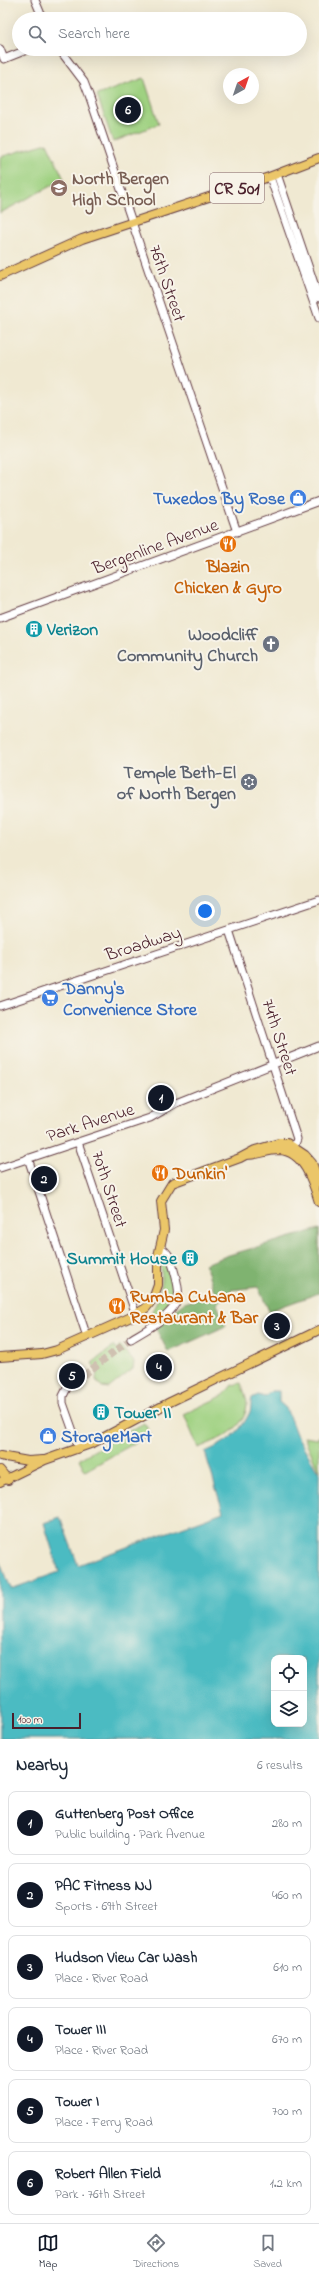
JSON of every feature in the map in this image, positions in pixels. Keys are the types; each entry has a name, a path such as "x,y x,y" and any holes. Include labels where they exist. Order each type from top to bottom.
{"main road":[{"name":"CR 501","path":"0,276 82,239 274,175 319,158"},
{"path":"0,1358 42,1354 87,1337 146,1308 155,1294 158,1285 158,1256 164,1230 161,1201 172,1183 279,1142 312,1163 319,1182"},
{"path":"293,1150 306,1167 319,1202"},
{"path":"0,1470 4,1481 46,1460 110,1435 170,1402 319,1330"},
{"path":"0,1456 28,1460 46,1460"}],"street":[{"path":"34,0 40,12"},
{"path":"0,49 4,59 12,56"},
{"name":"76th Street","path":"64,56 84,82 90,95 115,167 132,223 238,532"},
{"path":"274,175 319,298"},
{"path":"274,175 319,318"},
{"name":"Bergenline Avenue","path":"0,618 238,532 319,501"},
{"name":"Broadway","path":"0,1006 319,900"},
{"name":"74th Street","path":"229,930 297,1139 293,1150"},
{"name":"Park Avenue","path":"0,1168 150,1118 176,1103 319,1046"},
{"name":"70th Street","path":"78,1142 136,1314"},
{"path":"28,1158 87,1337"},
{"path":"132,1339 167,1313 178,1297 178,1284 171,1260 167,1251 160,1247"},
{"path":"67,1388 63,1403 79,1448"}],"green space":[{"path":"144,78 159,124 113,142 97,95"},
{"path":"47,143 64,179 0,213 0,157"},
{"path":"319,1229 319,1293 269,1311 258,1287 231,1290 217,1304 226,1326 168,1352 154,1325 184,1303 215,1294 205,1264 229,1255"},
{"path":"162,1258 173,1286 172,1302 160,1313 148,1317 153,1310 161,1290 162,1276 160,1260"},
{"path":"120,1345 134,1362 133,1369 109,1388 102,1387 96,1380 97,1370 92,1363 114,1346 116,1349"},
{"path":"241,1383 246,1396 247,1404 241,1421 230,1433 198,1448 184,1414 224,1395 232,1385"},
{"path":"144,1423 151,1434 85,1471 79,1459"},
{"path":"319,1436 319,1471 304,1437 317,1439"}],"water":[{"path":"271,1391 279,1391 279,1402 286,1408 296,1434 319,1473 319,1739 0,1739 0,1560 11,1589 59,1572 44,1523 60,1517 78,1565 223,1512 205,1452 226,1441 241,1427 250,1412 252,1398 258,1395 265,1397"}],"tunnel":[{"path":"67,1388 131,1339"}],"place":[{"name":"Robert Allen Field","path":"128,110"},
{"name":"North Bergen High School","path":"59,188"},
{"name":"Tuxedos By Rose","path":"298,498"},
{"name":"Blazin Chicken & Gyro","path":"228,544"},
{"name":"Verizon","path":"34,629"},
{"name":"Woodcliff Community Church","path":"271,644"},
{"name":"Temple Beth-El of North Bergen","path":"249,782"},
{"name":"Danny's Convenience Store","path":"50,998"},
{"name":"Guttenberg Post Office","path":"161,1098"},
{"name":"Dunkin'","path":"160,1173"},
{"name":"PAC Fitness NJ","path":"44,1179"},
{"name":"Summit House","path":"190,1258"},
{"name":"Rumba Cubana Restaurant & Bar","path":"117,1306"},
{"name":"Hudson View Car Wash","path":"277,1326"},
{"name":"Tower III","path":"159,1367"},
{"name":"Tower I","path":"72,1376"},
{"name":"Tower II","path":"101,1412"},
{"name":"StorageMart","path":"48,1436"}]}
